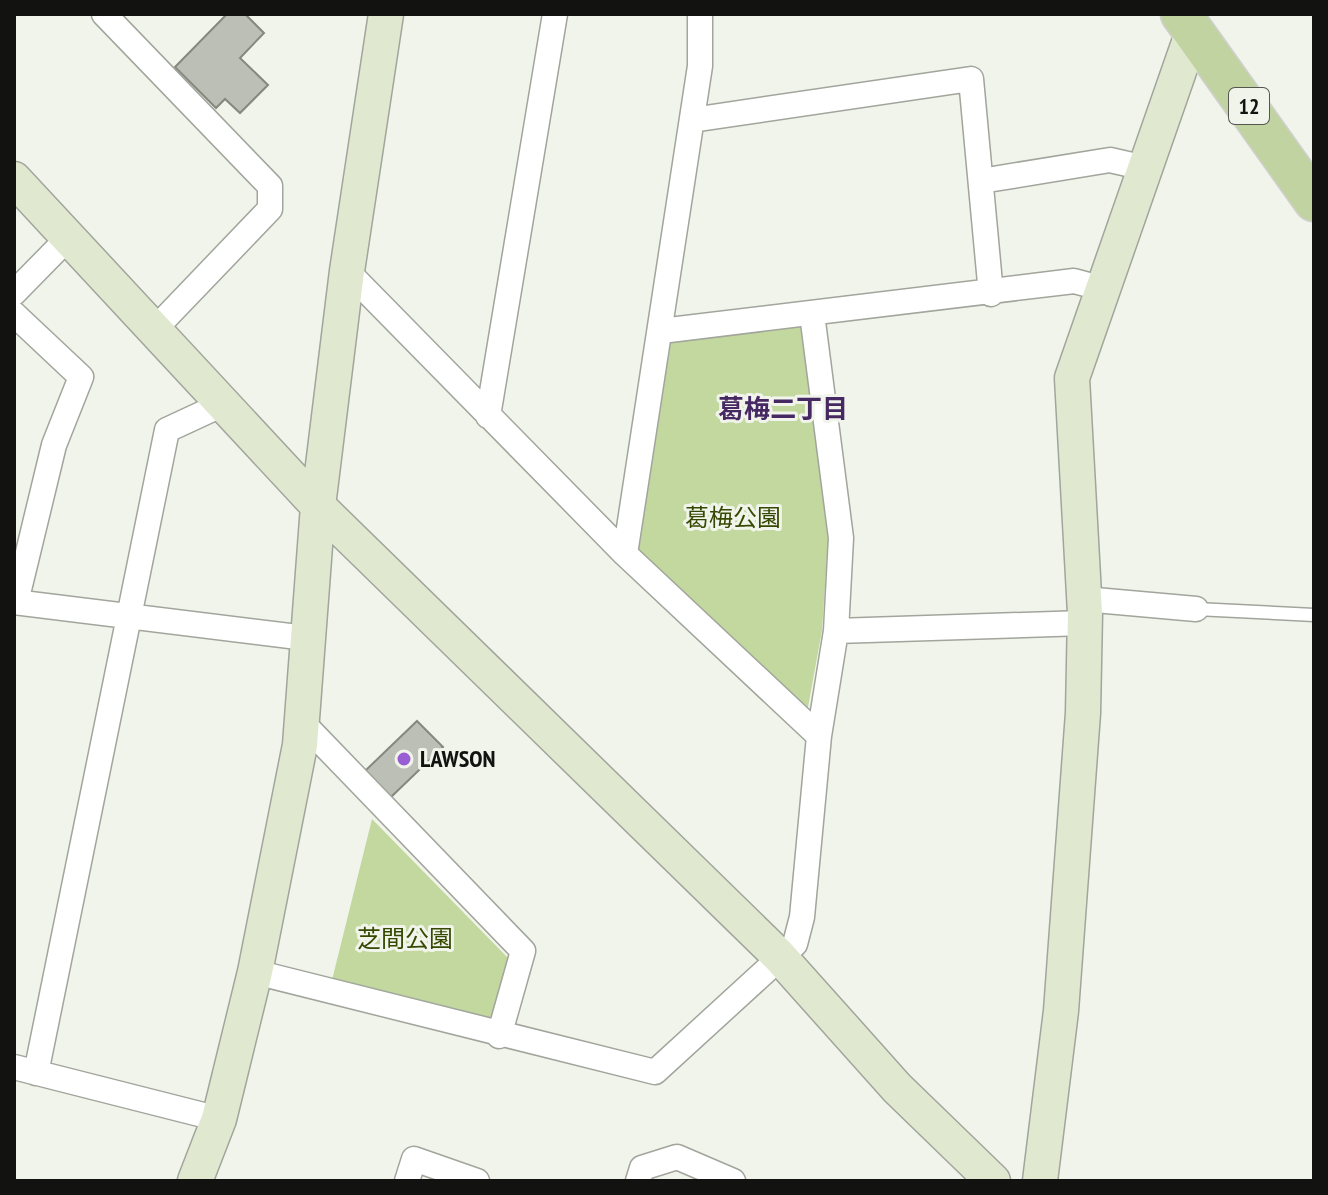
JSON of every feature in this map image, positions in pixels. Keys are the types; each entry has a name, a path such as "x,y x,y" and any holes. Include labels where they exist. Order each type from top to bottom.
{"main road":[{"name":"12","path":"1187,22 1314,201"}],"street":[{"path":"104,14 270,186 270,209 154,330"},
{"path":"195,1181 219,1119 255,972 300,745 318,506 347,271 386,14"},
{"path":"488,416 555,14"},
{"path":"625,554 700,66 700,14"},
{"path":"1040,1181 1061,1011 1083,713 1084,611 1071,390 1076,358 1145,168 1187,22"},
{"path":"692,120 971,79 991,294"},
{"path":"981,181 1110,160 1145,168"},
{"path":"14,179 318,506 779,956 897,1088 993,1181"},
{"path":"14,293 68,238"},
{"path":"347,271 625,554 819,736"},
{"path":"661,331 991,294 1074,281 1100,288"},
{"path":"14,314 81,377 54,445 15,602 306,638"},
{"path":"255,972 499,1036 655,1072 795,944 802,917 819,736 836,631 841,538 812,314"},
{"path":"219,1119 25,1070 130,618 167,430 223,404"},
{"path":"836,631 1084,611 1196,609"},
{"path":"301,721 523,951 499,1036"},
{"path":"638,1181 642,1168 677,1157 733,1181"},
{"path":"407,1181 414,1159 477,1181"}],"lane":[{"path":"1196,609 1314,615"}],"green space":[{"name":"葛梅公園","path":"802,327 828,541 822,630 807,713 635,551 669,340"},
{"name":"芝間公園","path":"372,819 511,961 491,1026 331,984"}],"building":[{"path":"227,14 245,14 264,33 240,58 268,85 240,113 225,99 216,108 175,67"},
{"path":"417,721 443,747 390,798 365,771"}],"place":[{"name":"LAWSON","path":"404,759"}],"district":[{"name":"葛梅二丁目","path":"783,409"}]}
